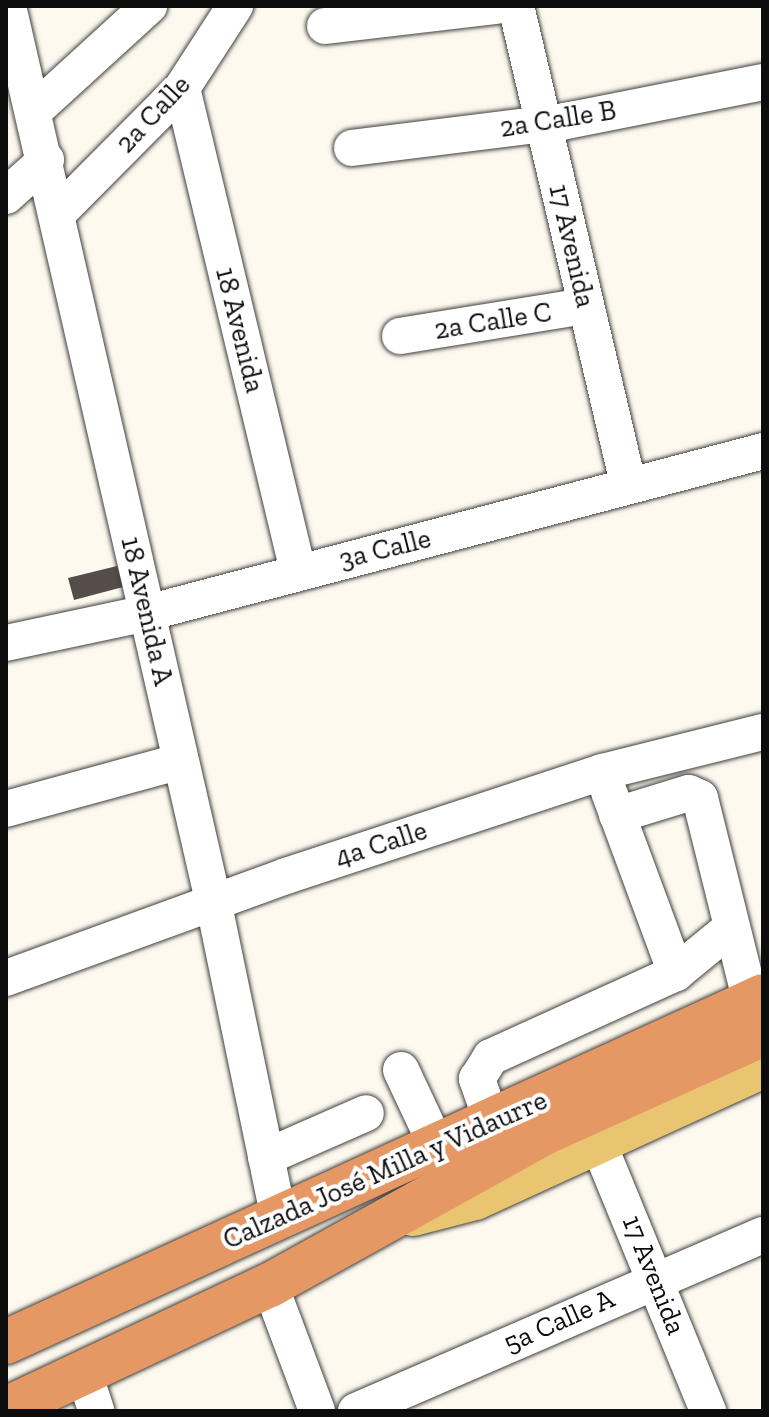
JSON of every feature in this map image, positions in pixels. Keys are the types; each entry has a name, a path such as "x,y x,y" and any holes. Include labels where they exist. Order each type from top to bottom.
{"highway":[{"name":"Calzada José Milla y Vidaurre","path":"6,1342 492,1122 759,1011"},
{"name":"Calzada José Milla y Vidaurre","path":"6,1409 90,1392 270,1285 759,1011"},
{"path":"6,1365 57,1341 78,1310"}],"main road":[{"name":"Calzada José Milla y Vidaurre","path":"390,1220 475,1198 763,1066"}],"street":[{"name":"18 Avenida A","path":"8,6 23,108 46,160 59,212 214,905 279,1218"},
{"path":"23,108 149,6"},
{"name":"2a Calle","path":"59,212 182,88 235,6"},
{"path":"325,26 496,6"},
{"name":"17 Avenida","path":"516,6 629,486"},
{"name":"2a Calle B","path":"352,148 543,123 763,82"},
{"name":"18 Avenida","path":"182,88 298,572"},
{"path":"6,196 46,160"},
{"name":"2a Calle C","path":"400,336 586,306"},
{"name":"3a Calle","path":"6,643 147,613 763,451"},
{"name":"4a Calle","path":"6,978 214,905 286,876 602,772 763,732"},
{"path":"6,809 181,761"},
{"path":"602,772 676,973"},
{"path":"617,815 689,793 700,798 732,927 759,1011"},
{"path":"492,1122 477,1079 491,1057 676,973 732,927"},
{"path":"401,1070 437,1147"},
{"path":"266,1157 366,1113"},
{"name":"17 Avenida","path":"597,1140 657,1277 708,1411"},
{"name":"5a Calle A","path":"356,1411 657,1277 763,1235"},
{"path":"270,1285 317,1411"}],"building":[{"path":"117,566 123,587 74,600 68,578"}]}
